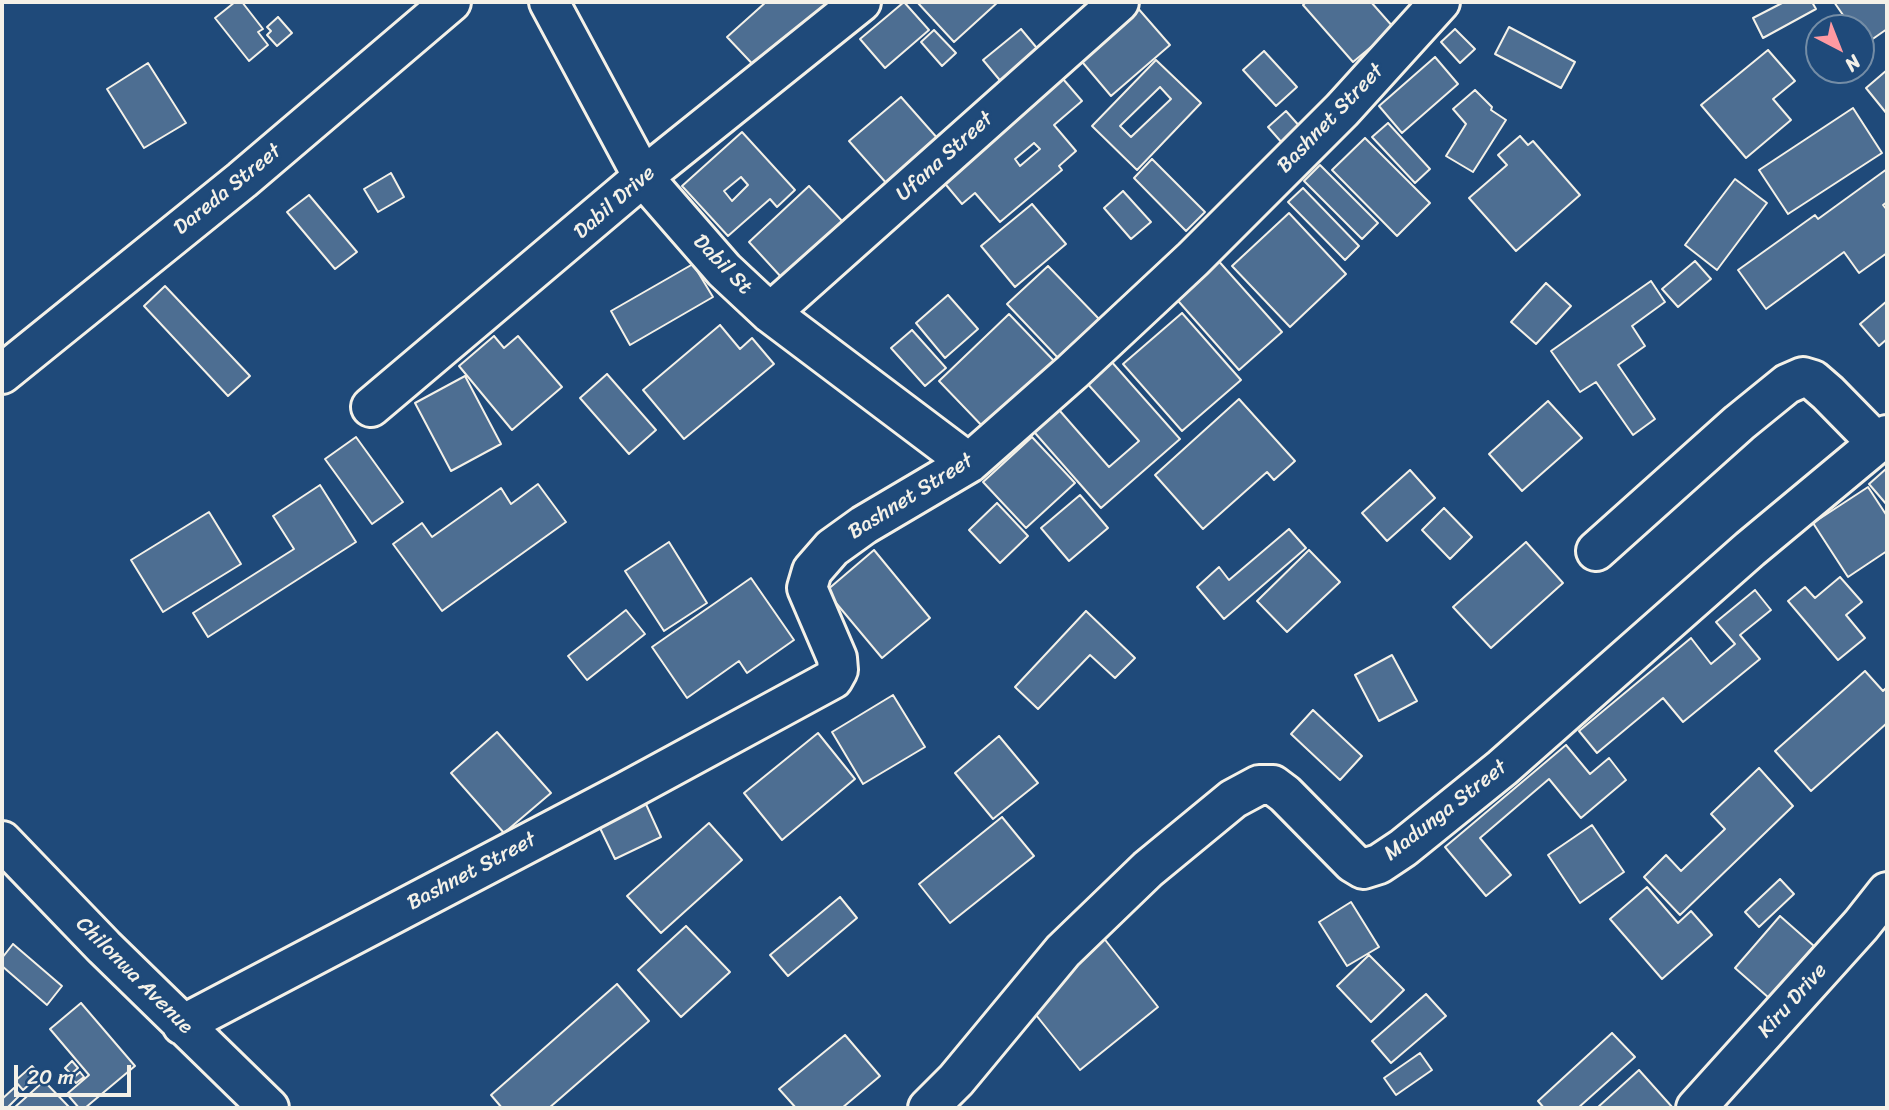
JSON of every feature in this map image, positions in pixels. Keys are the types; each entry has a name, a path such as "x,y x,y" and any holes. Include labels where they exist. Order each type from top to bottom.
{"street":[{"name":"Dareda Street","path":"2,373 242,180 452,2"},
{"name":"Dabil St","path":"550,2 643,177 724,270 770,313 969,463"},
{"name":"Dabil Drive","path":"371,407 643,177 861,2"},
{"name":"Ufana Street","path":"770,313 1119,2"},
{"name":"Bashnet Street","path":"181,1025 625,792 833,679 838,670 837,658 807,588 811,571 832,548 864,525 969,463 1193,259 1342,110 1440,2"},
{"path":"1596,551 1739,423 1787,384 1803,377 1813,380 1882,439"},
{"name":"Madunga Street","path":"928,1108 957,1080 1037,979 1072,942 1148,869 1233,799 1259,785 1273,785 1353,863 1363,869 1378,864 1502,768 1750,549 1882,439"},
{"name":"Chilonwa Avenue","path":"2,841 181,1025 269,1108"},
{"name":"Kiru Drive","path":"1696,1108 1861,925 1887,892"}],"building":[{"path":"235,2 242,2 263,29 258,32 268,45 249,61 215,18"},
{"path":"766,2 838,2 761,73 727,37"},
{"path":"904,2 929,30 885,68 860,39"},
{"path":"917,2 998,2 954,42"},
{"path":"1306,2 1371,2 1394,28 1353,62 1303,5"},
{"path":"1784,2 1812,2 1816,9 1763,38 1753,18"},
{"path":"1834,2 1887,2 1887,29 1875,37 1875,14 1842,14"},
{"path":"1136,6 1170,45 1111,96 1078,57"},
{"path":"278,17 292,33 277,46 267,35 271,31 267,27"},
{"path":"1509,27 1575,62 1561,88 1495,54"},
{"path":"1021,29 1041,53 1003,84 983,60"},
{"path":"1455,29 1475,49 1460,63 1441,42"},
{"path":"934,30 956,53 942,66 921,42"},
{"path":"1768,50 1795,81 1773,99 1791,120 1746,158 1701,105"},
{"path":"1264,51 1297,87 1276,106 1243,70"},
{"path":"1435,57 1458,84 1402,133 1379,106"},
{"path":"1156,60 1201,103 1137,170 1092,126","holes":["1160,87 1171,99 1131,137 1120,126"]},
{"path":"148,63 186,123 144,148 107,89"},
{"path":"1887,70 1887,114 1866,88 1875,84 1875,80"},
{"path":"1057,72 1082,101 1054,125 1076,151 1059,166 1062,170 1000,222 975,193 962,204 937,174","holes":["1034,143 1040,149 1020,166 1015,159"]},
{"path":"1475,90 1492,107 1491,110 1506,120 1473,172 1446,156 1466,124 1453,109"},
{"path":"901,97 939,140 888,185 849,141"},
{"path":"1853,108 1882,153 1788,214 1759,170"},
{"path":"1286,111 1310,138 1291,153 1268,127"},
{"path":"1388,123 1430,169 1415,183 1372,137"},
{"path":"742,132 795,190 777,207 770,199 728,236 682,186","holes":["741,177 748,185 732,201 724,191"]},
{"path":"1520,136 1528,145 1533,141 1580,195 1516,251 1469,198 1507,165 1498,155"},
{"path":"1365,138 1430,203 1397,236 1332,170"},
{"path":"1152,159 1205,212 1186,231 1134,178"},
{"path":"1320,165 1378,223 1362,239 1304,181"},
{"path":"1887,169 1887,202 1883,205 1887,210 1887,253 1859,273 1844,252 1766,309 1738,270 1815,215 1818,219"},
{"path":"391,173 404,197 378,212 364,189"},
{"path":"1735,179 1767,203 1717,270 1685,245"},
{"path":"809,186 843,222 782,278 749,242"},
{"path":"1303,188 1359,246 1345,260 1288,202"},
{"path":"1123,191 1151,222 1131,239 1104,208"},
{"path":"309,195 357,252 335,269 287,212"},
{"path":"1032,204 1066,244 1015,287 981,246"},
{"path":"1289,213 1346,274 1290,327 1232,266"},
{"path":"1215,257 1282,332 1239,370 1172,294"},
{"path":"1695,261 1711,279 1678,307 1662,289"},
{"path":"693,264 713,297 630,345 611,311"},
{"path":"1048,266 1100,320 1059,359 1007,304"},
{"path":"1651,281 1665,302 1632,326 1645,346 1618,365 1655,419 1633,435 1596,382 1580,392 1551,351"},
{"path":"1546,283 1571,306 1536,344 1511,322"},
{"path":"165,286 250,376 228,396 144,306"},
{"path":"948,295 978,329 945,358 916,323"},
{"path":"1887,301 1887,339 1879,346 1860,324"},
{"path":"1182,313 1241,380 1182,431 1123,364"},
{"path":"1009,314 1056,363 986,430 939,381"},
{"path":"720,325 740,349 752,338 774,364 684,439 643,390"},
{"path":"912,330 946,368 925,386 891,348"},
{"path":"494,336 504,348 518,336 562,387 512,430 459,366"},
{"path":"1110,360 1180,439 1101,508 1028,425 1053,403 1109,467 1139,441 1085,381"},
{"path":"607,374 656,430 629,454 580,398"},
{"path":"465,376 501,444 451,471 415,403"},
{"path":"1239,399 1295,461 1274,480 1267,472 1203,529 1155,475"},
{"path":"1548,401 1582,438 1522,491 1489,454"},
{"path":"356,437 403,502 372,524 325,459"},
{"path":"1032,437 1075,483 1026,528 983,482"},
{"path":"1887,468 1887,505 1869,484"},
{"path":"1410,470 1435,498 1387,541 1362,513"},
{"path":"538,484 566,522 442,611 393,544 422,523 432,537 501,488 511,504"},
{"path":"320,485 356,542 208,637 193,613 294,549 273,516"},
{"path":"1868,487 1887,516 1887,551 1848,577 1813,523"},
{"path":"1080,495 1108,528 1069,561 1041,528"},
{"path":"997,503 1028,536 1000,563 969,530"},
{"path":"1444,508 1472,537 1450,559 1422,530"},
{"path":"209,512 241,564 163,612 131,560"},
{"path":"1289,529 1306,548 1224,619 1197,587 1219,567 1229,580"},
{"path":"669,542 707,603 664,631 625,571"},
{"path":"1526,542 1563,583 1491,648 1453,607"},
{"path":"874,550 930,618 882,658 826,591"},
{"path":"1309,550 1340,582 1287,632 1257,601"},
{"path":"1840,577 1862,602 1846,615 1865,638 1838,660 1788,601 1805,587 1815,598"},
{"path":"751,578 794,640 747,673 739,661 687,698 652,647"},
{"path":"1755,590 1771,610 1740,635 1760,659 1683,722 1663,698 1597,753 1579,731 1691,638 1711,664 1735,644 1716,622"},
{"path":"626,610 645,634 587,680 568,656"},
{"path":"1086,611 1135,658 1115,678 1090,655 1038,709 1015,687"},
{"path":"1392,655 1417,701 1379,721 1355,675"},
{"path":"1865,671 1883,691 1887,687 1887,723 1811,791 1775,751"},
{"path":"893,695 925,747 863,784 832,732"},
{"path":"1313,710 1362,756 1340,780 1291,734"},
{"path":"497,732 551,793 504,833 451,773"},
{"path":"818,733 855,779 782,840 744,793"},
{"path":"999,736 1038,783 993,819 955,773"},
{"path":"1566,745 1590,774 1609,758 1626,780 1581,818 1549,779 1480,838 1511,875 1486,896 1445,847"},
{"path":"1759,768 1793,806 1680,915 1644,877 1666,855 1681,871 1725,829 1711,814"},
{"path":"645,802 661,837 615,859 598,824"},
{"path":"1002,817 1034,856 950,923 919,884"},
{"path":"709,823 742,860 661,933 627,896"},
{"path":"1592,825 1624,872 1580,903 1548,855"},
{"path":"1780,879 1794,894 1759,927 1745,912"},
{"path":"1647,887 1678,923 1691,911 1712,935 1662,979 1610,919"},
{"path":"840,897 857,918 788,976 770,955"},
{"path":"1351,902 1379,947 1347,966 1319,922"},
{"path":"1780,916 1814,946 1769,998 1735,968"},
{"path":"686,926 730,972 681,1017 638,970"},
{"path":"1095,927 1158,1007 1080,1070 1016,990"},
{"path":"13,944 62,986 47,1005 2,966 2,958"},
{"path":"1369,955 1404,990 1371,1022 1337,986"},
{"path":"617,984 649,1021 549,1108 502,1108 491,1095"},
{"path":"1426,994 1446,1016 1391,1063 1372,1041"},
{"path":"81,1003 135,1066 85,1108 79,1108 67,1094 89,1075 50,1029"},
{"path":"1612,1033 1635,1057 1578,1108 1544,1108 1538,1101"},
{"path":"845,1035 880,1076 842,1108 796,1108 779,1089"},
{"path":"1420,1053 1432,1070 1396,1095 1384,1078"},
{"path":"72,1061 78,1068 71,1074 65,1068"},
{"path":"32,1066 40,1075 23,1090 15,1081"},
{"path":"1639,1070 1673,1108 1597,1108"},
{"path":"80,1072 84,1077 76,1083 72,1079"},
{"path":"44,1081 70,1108 14,1108"},
{"path":"14,1088 20,1095 7,1108 2,1108 2,1099"}]}
